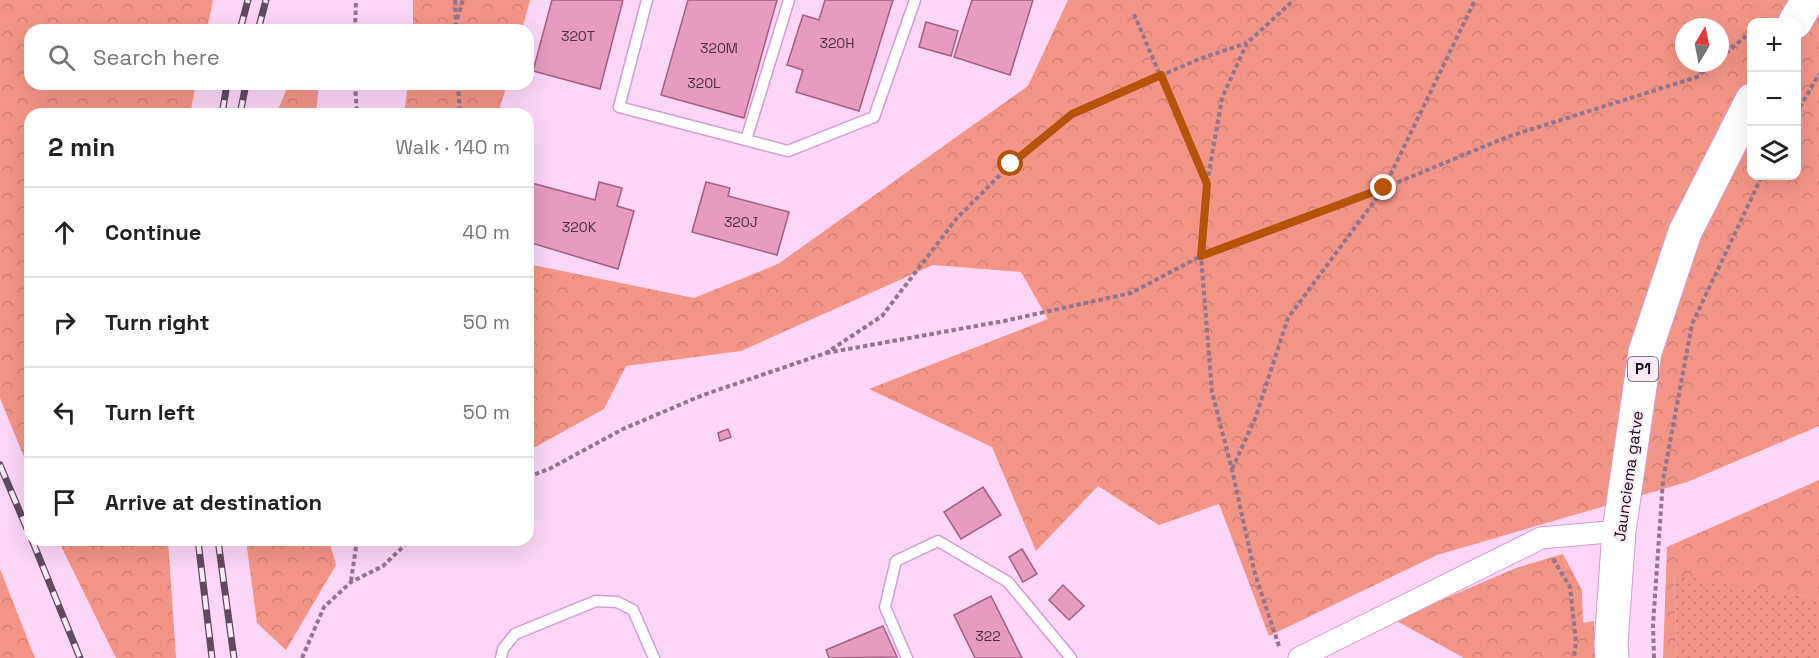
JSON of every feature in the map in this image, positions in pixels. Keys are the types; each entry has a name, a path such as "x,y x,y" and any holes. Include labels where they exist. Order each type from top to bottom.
{"main road":[{"path":"1797,18 1808,0"},
{"name":"Jaunciema gatve","path":"1612,658 1619,531 1646,352 1685,232 1747,110"}],"street":[{"path":"1299,658 1541,538 1619,531"}],"lane":[{"path":"647,0 619,107 788,151 874,117 915,0"},
{"path":"746,140 789,0"},
{"path":"907,658 885,607 896,561 938,541 1008,582 1071,658"},
{"path":"501,658 503,649 515,634 596,601 617,602 633,610 654,658"}],"path":[{"path":"355,24 356,0"},
{"path":"455,0 456,22"},
{"path":"456,22 464,0"},
{"path":"1280,648 1256,574 1212,392 1201,256 1207,184 1222,98 1247,43 1294,0"},
{"path":"1232,470 1255,419 1288,318 1384,188 1475,0"},
{"path":"1134,14 1207,184"},
{"path":"1729,50 1747,35"},
{"path":"826,353 882,316 957,218 1011,164 1072,114 1199,58 1247,43"},
{"path":"534,475 551,468 623,429 703,395 826,353 1004,321 1131,293 1201,256 1384,188 1507,137 1698,77 1704,72"},
{"path":"1801,107 1819,74"},
{"path":"355,90 357,108"},
{"path":"459,90 460,108"},
{"path":"1654,658 1653,625 1664,480 1692,324 1760,180"},
{"path":"1541,538 1570,587 1576,642 1574,658"},
{"path":"351,582 356,546"},
{"path":"302,658 324,607 351,582 383,566 404,546"}],"green space":[{"path":"0,0 213,0 208,24 24,24 24,90 195,90 191,108 24,108 24,457 0,398"},
{"path":"413,0 530,0 524,24 413,24"},
{"path":"1068,0 1819,0 1819,426 1687,482 1437,555 1269,636 1219,504 1159,525 1098,486 1036,551 992,447 869,389 1048,319 1021,272 933,265 741,351 626,366 604,409 534,448 534,265 694,298 778,264 1028,86"},
{"path":"286,90 318,90 317,108 279,108"},
{"path":"407,90 505,90 500,108 405,108"},
{"path":"1819,480 1819,599 1674,575 1677,658 1663,658 1667,547"},
{"path":"61,546 168,546 176,658 116,658"},
{"path":"247,546 331,546 336,565 286,650 257,623"},
{"path":"1563,554 1582,590 1583,623 1594,621 1595,658 1464,658 1395,620 1516,568"},
{"path":"0,569 35,658 0,658"},
{"path":"1674,574 1819,599 1819,658 1677,658"}],"building":[{"path":"552,0 623,0 600,89 534,71"},
{"path":"688,0 777,0 744,118 661,95"},
{"path":"825,0 893,0 859,111 796,92 803,70 787,65 803,15 819,20"},
{"path":"972,0 1033,0 1010,75 954,57"},
{"path":"926,22 958,31 951,56 919,47"},
{"path":"599,182 622,188 617,206 634,211 618,269 534,244 534,184 595,200"},
{"path":"706,182 730,188 728,196 789,212 777,255 692,232"},
{"path":"728,429 731,437 720,441 718,433"},
{"path":"983,487 1001,515 961,539 944,512"},
{"path":"1022,549 1037,574 1023,582 1009,557"},
{"path":"1063,585 1084,606 1069,620 1049,600"},
{"path":"991,596 1022,658 975,658 954,615"},
{"path":"883,626 897,657 829,658 826,650"}],"railway":[{"path":"242,24 248,0"},
{"path":"260,24 266,0"},
{"path":"223,108 226,90"},
{"path":"241,108 245,90"},
{"path":"0,465 24,522"},
{"path":"34,546 80,658"},
{"path":"199,546 212,658"},
{"path":"219,546 234,658"}],"route":[{"path":"1011,164 1072,114 1161,75 1207,184 1201,256 1384,188"}]}
